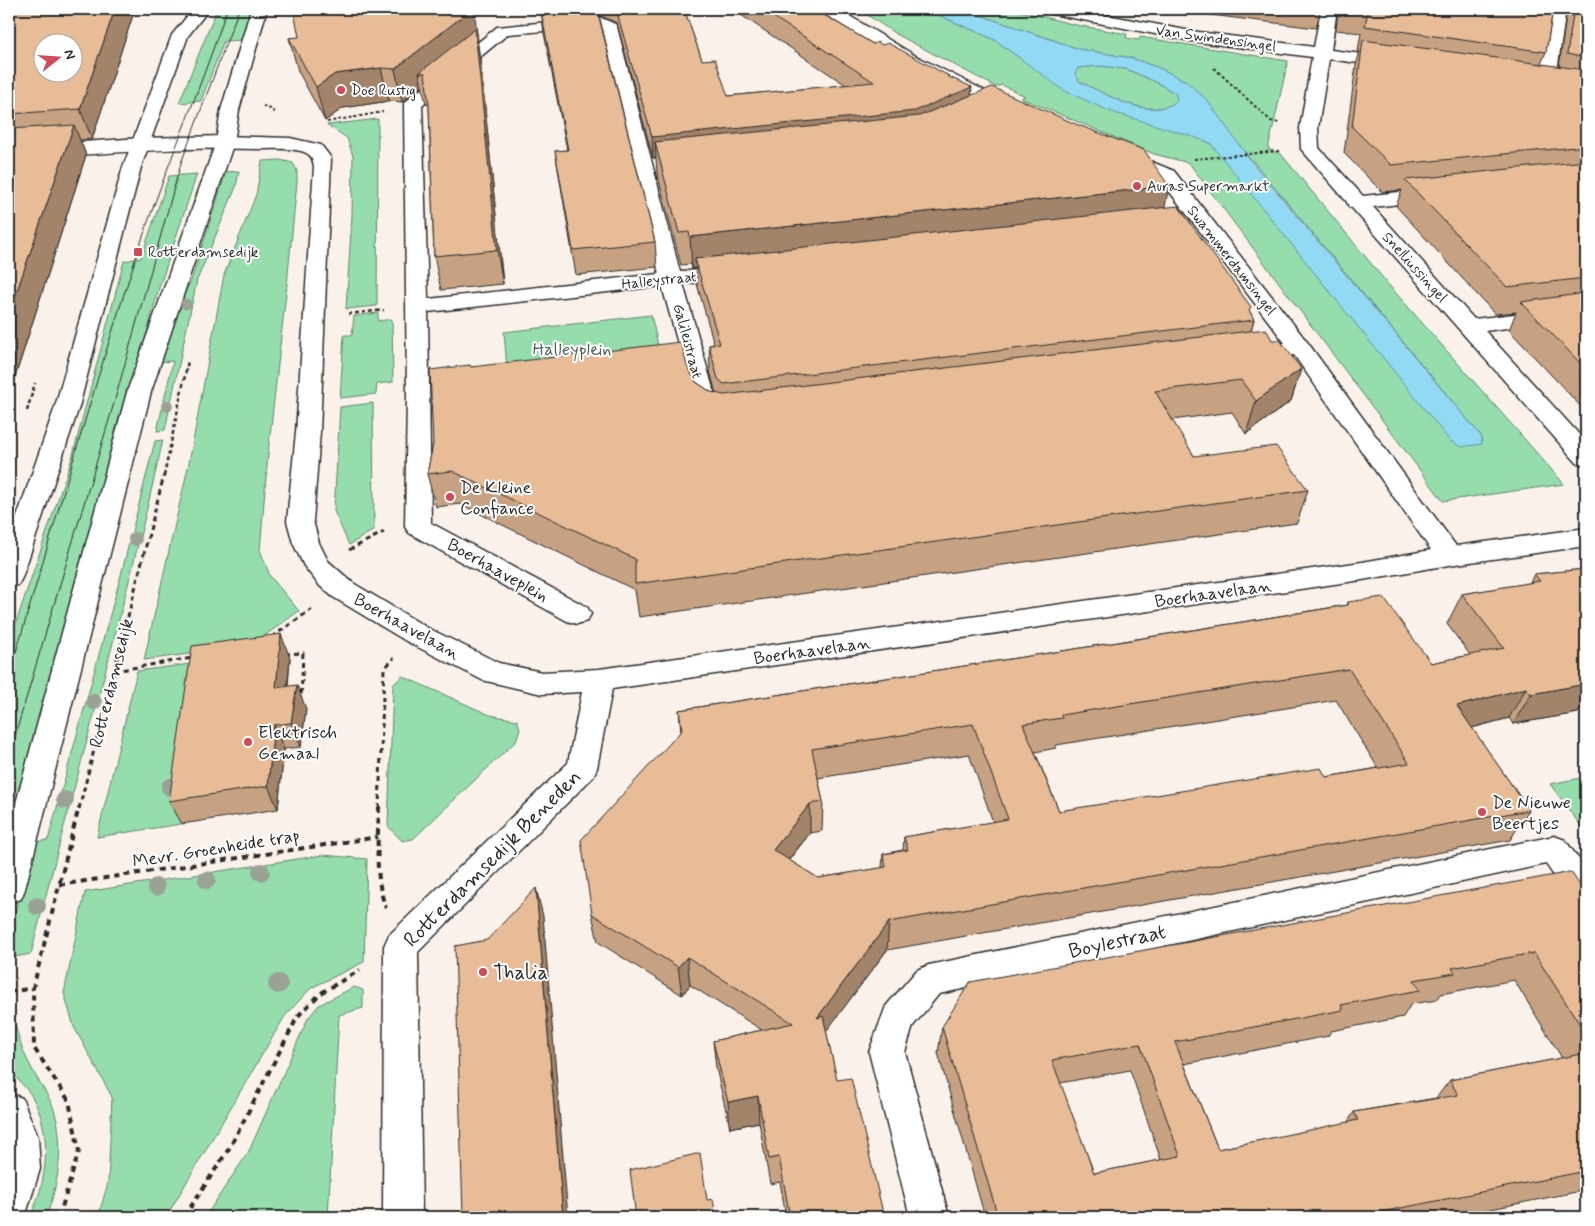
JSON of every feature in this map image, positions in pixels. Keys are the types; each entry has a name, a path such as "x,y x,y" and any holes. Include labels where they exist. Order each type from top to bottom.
{"street":[{"path":"9,578 67,407 132,167 180,35 200,9"},
{"path":"9,889 138,392 225,142 230,110 259,9"},
{"path":"827,9 988,109 1024,116"},
{"name":"Van Swindensingel","path":"1052,9 1191,36 1410,65"},
{"name":"Snelliussingel","path":"1329,9 1309,128 1310,150 1586,457"},
{"path":"1527,82 1554,86 1558,9"},
{"name":"Galileistraat","path":"417,307 412,103 502,23 599,22 609,27 653,165 684,362 709,412 716,418 734,418"},
{"path":"9,153 141,144 225,142"},
{"name":"Boerhaavelaan","path":"225,142 290,144 314,149 322,158 322,202 308,432 300,521 306,543 318,566 329,580 343,590 416,634 492,672 542,683 599,680 1343,574 1449,556 1586,537"},
{"name":"Swammerdamsingel","path":"1104,149 1167,174 1191,222 1300,348 1449,556"},
{"path":"1356,203 1452,192"},
{"name":"Halleystraat","path":"417,307 750,270"},
{"path":"417,307 428,394 418,527"},
{"path":"1468,326 1586,311"},
{"path":"1232,356 1300,348"},
{"name":"Boerhaaveplein","path":"418,527 577,614"},
{"name":"Rotterdamsedijk Beneden","path":"402,1217 401,946 582,768 599,680"},
{"name":"Boylestraat","path":"928,1217 887,1052 898,1018 929,981 1554,849 1586,896"},
{"path":"9,1112 19,1137 21,1169 9,1210"}],"path":[{"path":"1191,36 1196,50 1271,121 1309,128"},
{"path":"318,124 348,119"},
{"path":"1210,157 1255,153"},
{"path":"358,313 372,312"},
{"name":"Rotterdamsedijk","path":"59,1217 79,1150 69,1101 34,1048 33,988 162,486 189,356"},
{"path":"318,566 385,531 418,527"},
{"path":"264,642 305,614"},
{"path":"184,1217 230,1147 298,1016 321,993 401,946 381,895 378,837 384,669 416,634"},
{"path":"277,655 303,652 301,704"},
{"path":"114,671 199,657"},
{"name":"Mevr. Groenheide trap","path":"59,885 378,837"},
{"path":"9,992 33,988"}],"green space":[{"path":"217,9 253,9 244,40 224,41 201,101 179,103"},
{"path":"858,9 925,9 995,40 1022,59 1210,143 1481,436 1186,81 1159,68 1131,58 1079,49 962,9 1012,9 1076,25 1127,34 1126,38 1139,40 1140,37 1288,61 1268,149 1281,154 1387,283 1564,484 1443,501 1189,163 1154,154 1021,98 1025,96 1002,85 996,87 896,34"},
{"path":"1100,66 1126,69 1156,82 1176,94 1178,101 1167,106 1154,108 1129,104 1080,82 1074,74 1078,68"},
{"path":"378,119 377,306 346,309 352,215 353,156 347,138 327,125"},
{"path":"280,160 293,163 297,171 297,182 268,453 260,550 270,576 299,611 250,646 144,660 189,463 224,275 256,195 262,161"},
{"path":"239,171 236,187 197,280 165,430 157,431 173,361 159,362 168,324 191,281 226,172"},
{"path":"197,174 158,291 81,582 9,827 9,643 72,458 124,261 141,258 169,176"},
{"path":"378,313 378,321 392,319 393,382 377,384 376,394 340,398 344,335 352,335 354,316"},
{"name":"Halleyplein","path":"651,315 662,363 508,381 504,332"},
{"path":"373,403 374,530 349,545 334,511 340,407"},
{"path":"163,440 132,569 31,954 9,958 9,942 29,843 48,840 121,575 155,441"},
{"path":"236,658 202,670 181,824 97,837 137,671"},
{"path":"402,676 490,715 517,720 520,728 516,741 413,839 402,841 388,826 393,685"},
{"path":"1586,777 1586,833 1550,784"},
{"path":"323,855 367,859 364,962 311,988 285,1016 166,1217 98,1217 108,1183 112,1097 74,1027 64,993 85,892"},
{"path":"354,987 363,990 363,1008 339,1015 328,1217 205,1217 249,1151 308,1018 319,1005"},
{"path":"9,1003 12,1005 16,1029 24,1052 33,1072 52,1104 59,1132 60,1147 57,1176 46,1217 30,1217 41,1188 46,1156 45,1140 43,1124 38,1109 31,1095 10,1068 8,1057"}],"water":[{"path":"925,9 962,9 1079,49 1131,58 1159,68 1186,81 1207,100 1250,160 1481,436 1482,444 1461,447 1450,441 1210,143 1109,111 1063,90 995,40","holes":["1100,66 1126,69 1156,82 1176,94 1177,101 1166,107 1154,109 1128,104 1080,82 1075,74 1078,68"]}],"building":[{"path":"14,9 115,9 80,109 9,114 9,21"},
{"path":"295,9 472,9 395,69 381,68 335,74 316,87 289,38 299,37"},
{"path":"597,9 655,242 573,250 555,151 568,150 541,11"},
{"path":"616,9 684,9 702,60 715,59 728,96 874,82 761,9 814,9 873,44 878,42 882,45 888,43 949,76 947,76 972,87 915,111 652,137"},
{"path":"1368,9 1553,9 1546,52 1365,26"},
{"path":"1574,9 1586,9 1586,58 1567,54"},
{"path":"475,29 497,250 434,256 429,106 425,73 419,73"},
{"path":"1363,40 1586,70 1586,146 1391,165 1352,127"},
{"path":"992,87 1073,123 1144,150 1169,186 690,237 689,232 679,233 655,142 919,116"},
{"path":"74,125 9,314 9,129"},
{"path":"1586,161 1586,278 1507,287 1405,180"},
{"path":"1178,206 1251,307 1249,310 1254,320 724,384 718,379 709,345 720,344 695,259"},
{"path":"1586,293 1586,369 1521,302"},
{"path":"1266,329 1272,340 1280,340 1301,369 1256,401 1241,380 1155,391 1194,456 1276,446 1308,490 635,584 635,559 452,471 427,474 433,444 430,370 470,365 471,367 681,342 687,366 696,382 711,392 724,395"},
{"path":"1586,569 1586,684 1531,694 1526,688 1457,706 1529,810 889,922 817,1018 823,1016 837,1080 851,1078 884,1217 790,1217 779,1157 769,1159 758,1096 728,1102 713,1041 793,1023 687,957 678,967 592,914 581,840 682,730 679,710 1075,649 1348,605 1348,602 1383,597 1431,663 1504,648 1462,594 1540,581 1534,574","holes":["1349,669 1409,763 1326,777 1321,768 1059,811 1023,724 1062,718 1061,715","973,724 1008,819 904,837 908,850 883,854 886,867 818,878 773,850 810,804 823,802 812,749"]},
{"name":"Elektrisch Gemaal","path":"281,634 276,688 297,685 291,723 274,725 268,786 169,801 192,646"},
{"path":"1571,872 1586,894 1586,1034 1534,953 1452,968 1455,973 1414,980 1420,990 1341,1005 1343,1010 1175,1042 1218,1149 1358,1120 1354,1112 1458,1095 1450,1080 1586,1053 1586,1171 1356,1217 998,1217 942,1027 970,982","holes":["1140,1044 1180,1156 1094,1173 1052,1060"]},
{"path":"536,888 563,1217 463,1217 455,946 487,940"},
{"path":"700,1153 707,1200 713,1199 716,1217 636,1217 630,1170"}],"tram line":[{"path":"9,675 88,410 138,251 227,9"},
{"path":"9,756 114,403 181,163 239,9"}],"place":[{"name":"Doe Rustig","path":"341,90"},
{"name":"Auras Supermarkt","path":"1137,186"},
{"name":"Rotterdamsedijk","path":"138,252"},
{"name":"De Kleine Confiance","path":"450,497"},
{"name":"Elektrisch Gemaal","path":"248,742"},
{"name":"De Nieuwe Beertjes","path":"1482,812"},
{"name":"Thalia","path":"483,972"}]}
